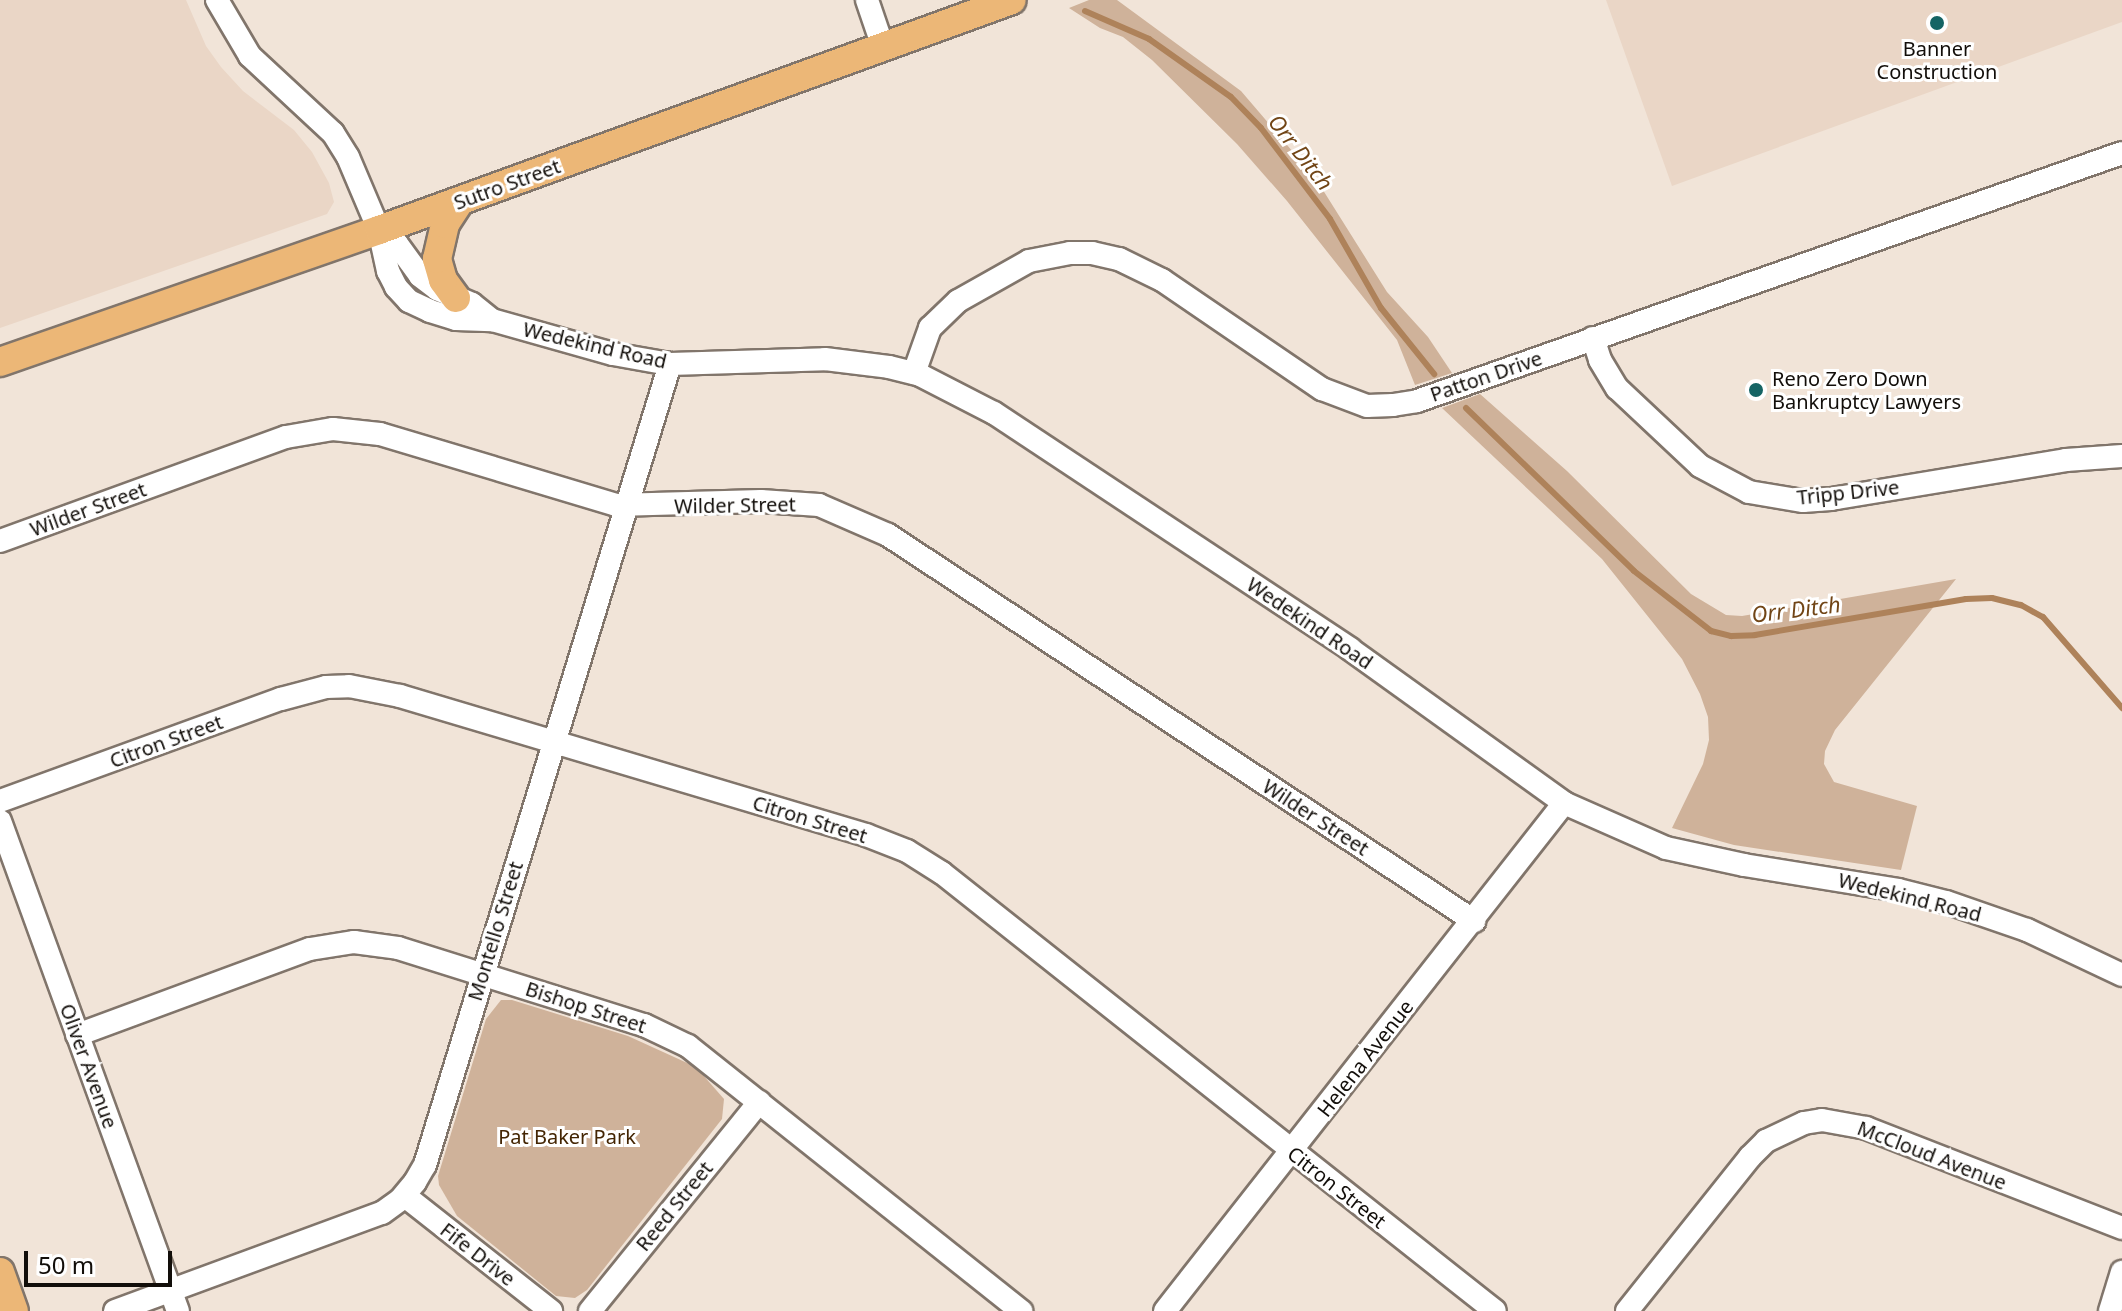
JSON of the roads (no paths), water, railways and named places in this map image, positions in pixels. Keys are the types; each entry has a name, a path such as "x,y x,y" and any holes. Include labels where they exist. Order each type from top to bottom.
{"main road":[{"name":"Sutro Street","path":"0,362 379,230 1012,0"},
{"path":"456,298 443,280 437,259 445,224 460,201"},
{"path":"0,1272 14,1311"}],"street":[{"name":"Wedekind Road","path":"217,0 250,56 333,133 348,157 379,230 388,271 409,301 456,319 492,320 613,354 670,364 825,359 855,361 914,373 954,390 994,413 1396,680 1564,803 1666,848 1744,865 1884,887 1946,902 2027,930 2122,975"},
{"path":"867,0 883,47"},
{"name":"Patton Drive","path":"914,373 930,328 958,301 1029,261 1070,253 1119,259 1139,267 1322,389 1367,406 1417,401 2122,153"},
{"name":"Wedekind Road","path":"379,230 397,244 420,276 472,304 492,320"},
{"name":"Tripp Drive","path":"1593,338 1600,360 1617,388 1700,466 1749,492 1803,501 1831,499 2066,460 2122,456"},
{"name":"Montello Street","path":"115,1311 174,1302 382,1213 405,1196 425,1165 552,741 670,364"},
{"name":"Wilder Street","path":"0,541 286,437 333,429 393,437 601,502 626,506 793,501 819,505 865,522 1474,921"},
{"name":"Citron Street","path":"0,801 281,699 326,687 374,689 907,851 942,873 1495,1311"},
{"name":"Helena Avenue","path":"1165,1311 1564,803"},
{"name":"Oliver Avenue","path":"0,821 174,1302"},
{"name":"Bishop Street","path":"77,1035 287,956 330,944 354,942 398,948 666,1033 707,1059 1021,1311"},
{"name":"Reed Street","path":"590,1311 759,1102"},
{"name":"McCloud Avenue","path":"1627,1311 1750,1157 1766,1141 1804,1123 1822,1120 1866,1128 2122,1228"},
{"name":"Fife Drive","path":"405,1196 551,1311"},
{"path":"2110,1311 2122,1272"}],"waterway":[{"name":"Orr Ditch","path":"1085,11 1149,39 1231,97 1261,128 1330,219 1381,308 1434,374"},
{"name":"Orr Ditch","path":"1466,408 1634,571 1711,631 1731,636 1755,635 1966,599 1992,598 2021,605 2043,617 2122,708"}],"place":[{"name":"Banner Construction","path":"1937,23"},
{"name":"Reno Zero Down Bankruptcy Lawyers","path":"1756,390"}],"park label":[{"name":"Pat Baker Park","path":"567,1136"}]}
